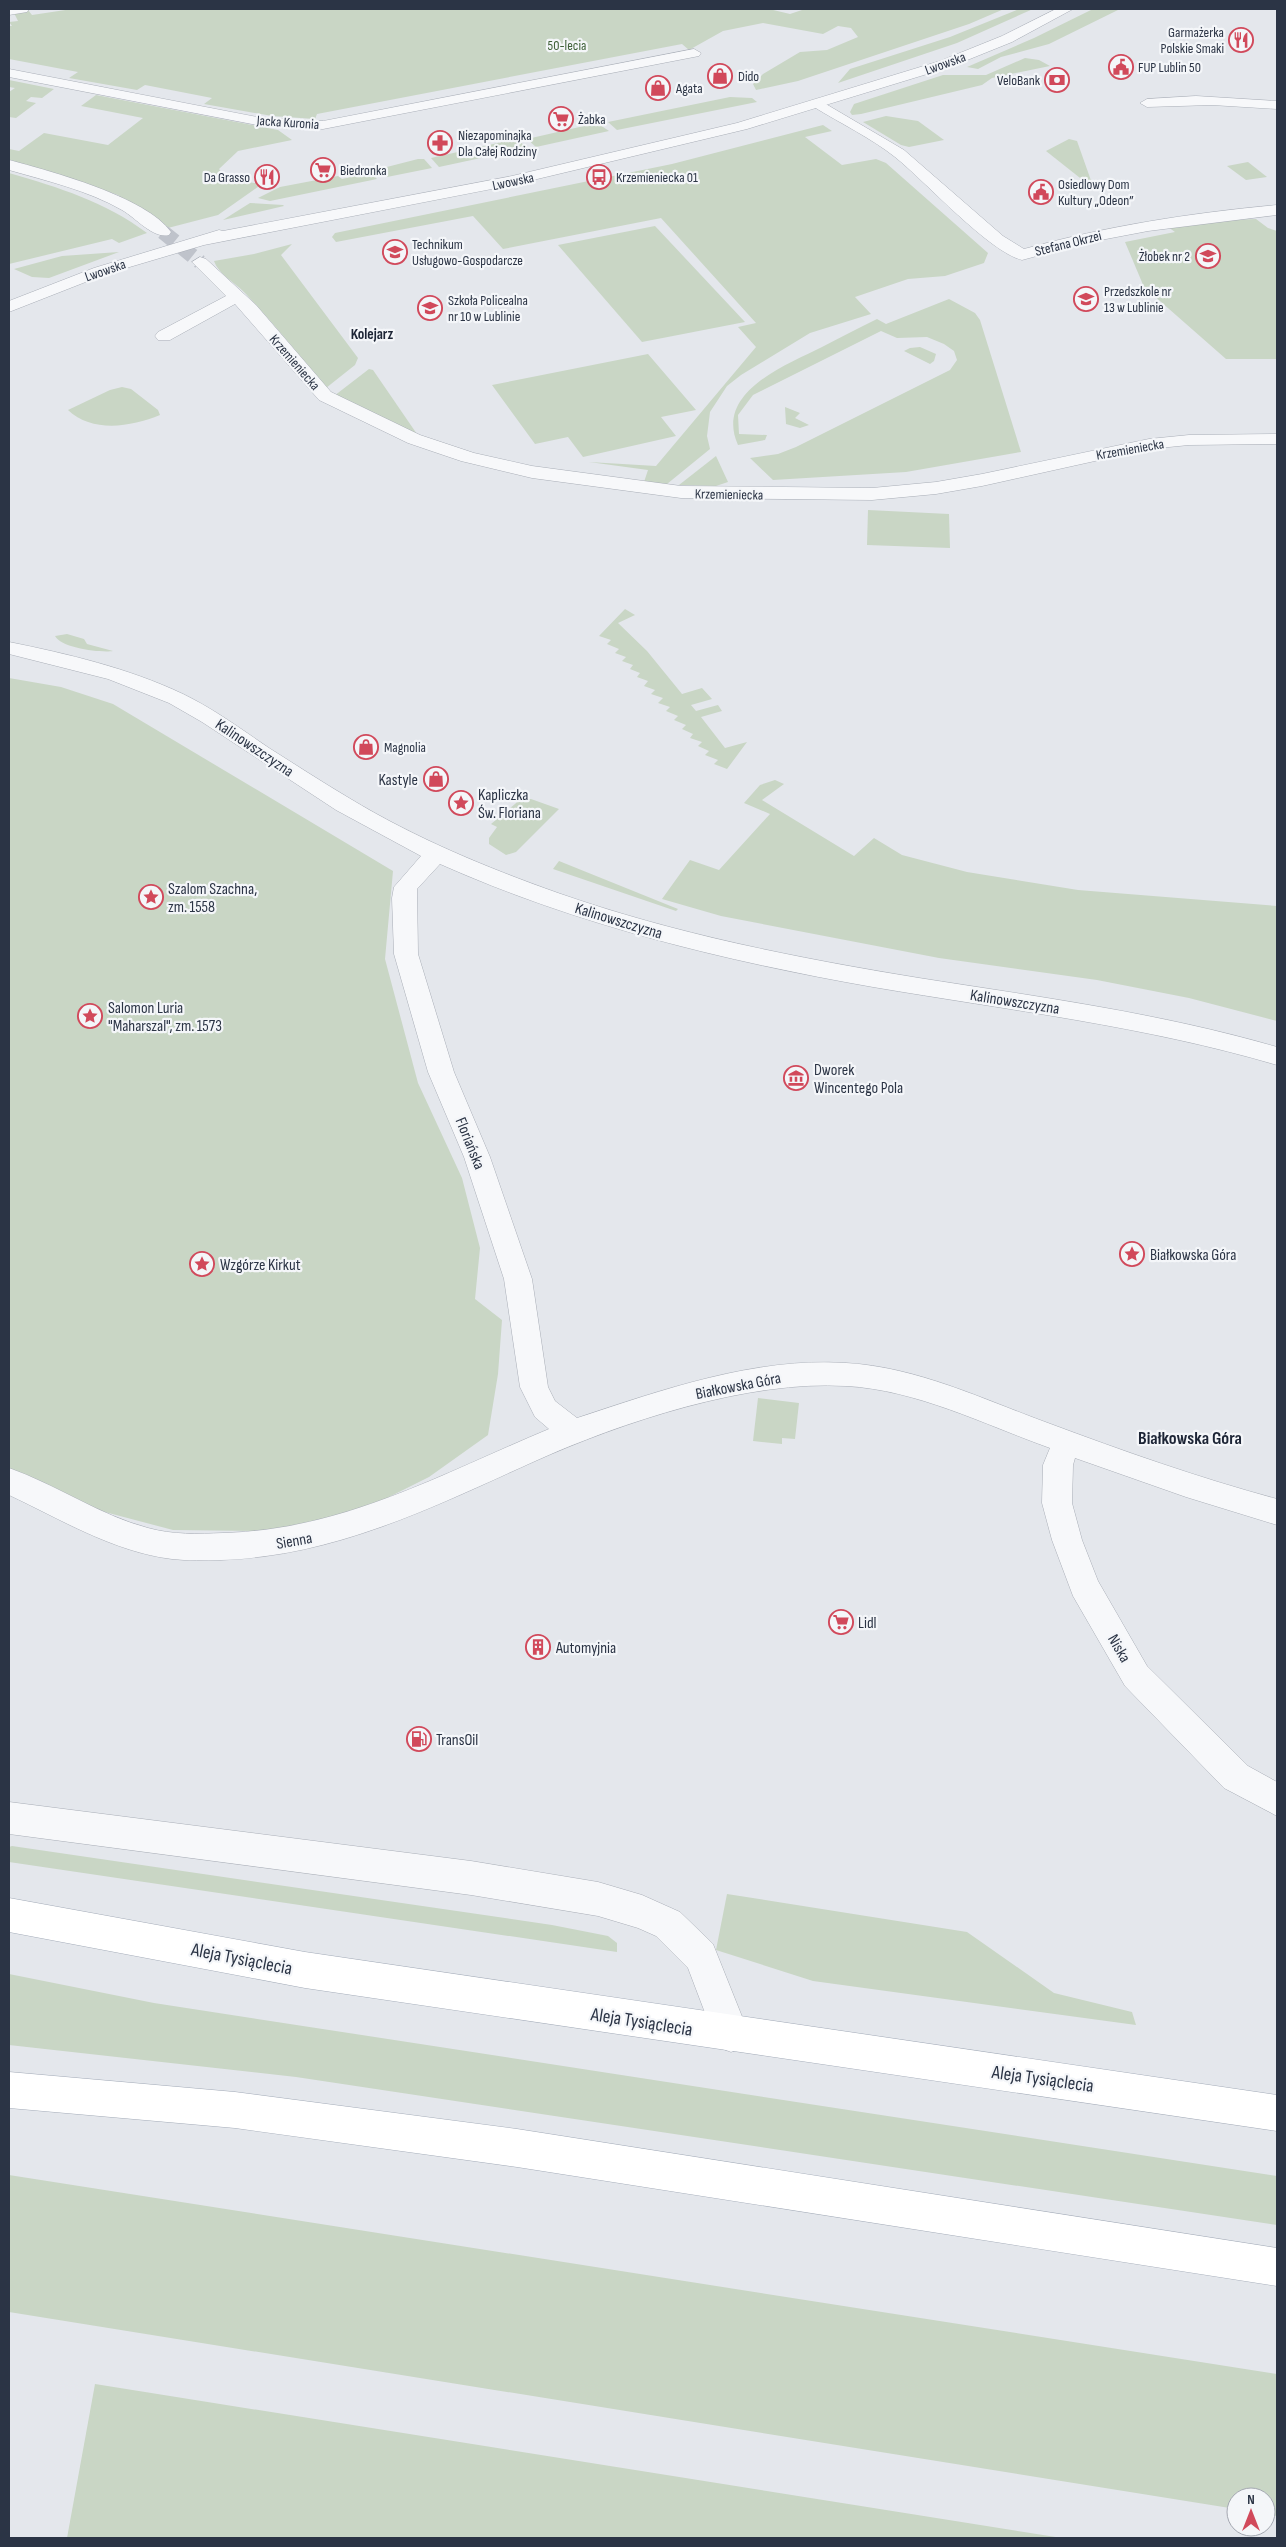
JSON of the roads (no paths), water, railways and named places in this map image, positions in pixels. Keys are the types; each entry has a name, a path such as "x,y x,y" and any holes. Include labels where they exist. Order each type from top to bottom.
{"main road":[{"name":"Aleja Tysiąclecia","path":"9,1915 305,1970 1277,2113"},
{"path":"9,2090 235,2110 516,2148 1277,2267"}],"street":[{"path":"9,11 22,9"},
{"name":"Lwowska","path":"9,307 100,271 203,240 636,155 819,104 911,75 982,49 1066,9"},
{"name":"Jacka Kuronia","path":"9,73 262,122 292,125 323,125 694,53"},
{"path":"1147,103 1173,100 1229,100 1277,106"},
{"name":"Stefana Okrzei","path":"819,104 899,153 997,239 1022,255 1066,242 1148,225 1277,210"},
{"path":"9,165 70,183 107,197 122,204 163,232"},
{"name":"Krzemieniecka","path":"200,262 250,309 297,366 325,396 381,425 468,457 532,472 623,486 681,492 872,494 936,488 982,480 1149,444 1189,440 1277,439"},
{"path":"164,336 236,297"},
{"name":"Kalinowszczyzna","path":"9,648 102,670 176,699 206,715 355,811 396,834 551,899 703,944 842,973 1144,1023 1198,1034 1277,1056"},
{"name":"Floriańska","path":"438,853 406,887 404,898 406,954 441,1072 477,1156 518,1279 534,1387 545,1409 573,1432"},
{"name":"Białkowska Góra","path":"573,1432 694,1393 763,1378 821,1373 882,1378 922,1388 1067,1442 1242,1503 1277,1512"},
{"name":"Sienna","path":"9,1481 126,1534 170,1546 238,1548 300,1541 370,1521 573,1432"},
{"name":"Niska","path":"1067,1442 1058,1465 1057,1503 1067,1540 1084,1586 1136,1676 1196,1739 1236,1776 1277,1800"},
{"path":"9,1818 471,1878 598,1899 668,1924 701,1956 731,2034"}],"tunnel":[{"path":"163,232 200,262"}],"place":[{"name":"Garmażerka Polskie Smaki","path":"1241,40"},
{"name":"FUP Lublin 50","path":"1121,67"},
{"name":"Dido","path":"720,76"},
{"name":"VeloBank","path":"1057,80"},
{"name":"Agata","path":"658,88"},
{"name":"Żabka","path":"561,119"},
{"name":"Niezapominajka Dla Całej Rodziny","path":"440,143"},
{"name":"Biedronka","path":"323,170"},
{"name":"Da Grasso","path":"267,177"},
{"name":"Krzemieniecka 01","path":"599,177"},
{"name":"Osiedlowy Dom Kultury „Odeon”","path":"1041,192"},
{"name":"Technikum Usługowo-Gospodarcze","path":"395,252"},
{"name":"Żłobek nr 2","path":"1208,256"},
{"name":"Przedszkole nr 13 w Lublinie","path":"1086,299"},
{"name":"Szkoła Policealna nr 10 w Lublinie","path":"430,308"},
{"name":"Magnolia","path":"366,747"},
{"name":"Kastyle","path":"436,779"},
{"name":"Kapliczka Św. Floriana","path":"461,803"},
{"name":"Szalom Szachna, zm. 1558","path":"151,897"},
{"name":"Salomon Luria \"Maharszal\", zm. 1573","path":"90,1016"},
{"name":"Dworek Wincentego Pola","path":"796,1078"},
{"name":"Białkowska Góra","path":"1132,1254"},
{"name":"Wzgórze Kirkut","path":"202,1264"},
{"name":"Lidl","path":"841,1622"},
{"name":"Automyjnia","path":"538,1647"},
{"name":"TransOil","path":"419,1739"}],"district":[{"name":"Kolejarz","path":"372,334"},
{"name":"Białkowska Góra","path":"1190,1438"}],"park label":[{"name":"50-lecia","path":"567,45"}]}
